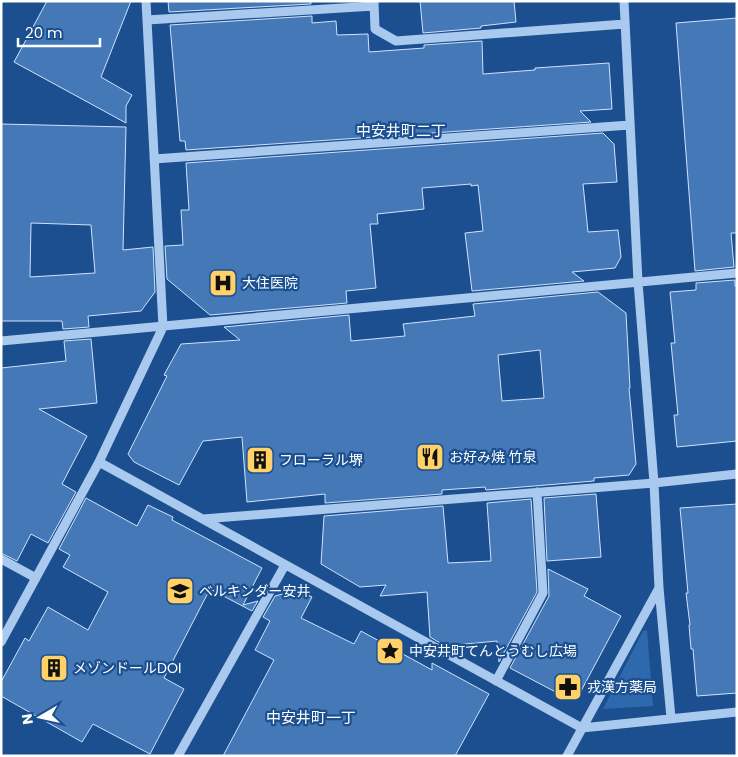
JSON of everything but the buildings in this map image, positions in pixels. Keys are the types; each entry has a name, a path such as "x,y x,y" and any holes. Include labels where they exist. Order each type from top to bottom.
{"street":[{"path":"1,642 98,462 162,327 146,1"},
{"path":"624,1 638,282 671,718"},
{"path":"147,20 374,4 375,29 396,41 625,24"},
{"path":"154,159 630,125"},
{"path":"1,341 737,273"},
{"path":"98,462 582,728 737,712"},
{"path":"203,519 654,483 737,474"},
{"path":"496,681 542,593 537,492"},
{"path":"1,559 36,578"},
{"path":"178,756 285,565"},
{"path":"567,756 660,588"}],"shaded area":[{"path":"647,630 653,706 603,709 643,631"}],"place":[{"name":"大住医院","path":"223,283"},
{"name":"お好み焼 竹泉","path":"430,457"},
{"name":"フローラル堺","path":"260,460"},
{"name":"ベルキンダー安井","path":"180,591"},
{"name":"中安井町てんとうむし広場","path":"390,651"},
{"name":"メゾンドールDOI","path":"54,668"},
{"name":"戎漢方薬局","path":"568,687"}],"district":[{"name":"中安井町二丁","path":"401,130"},
{"name":"中安井町一丁","path":"311,717"}]}
